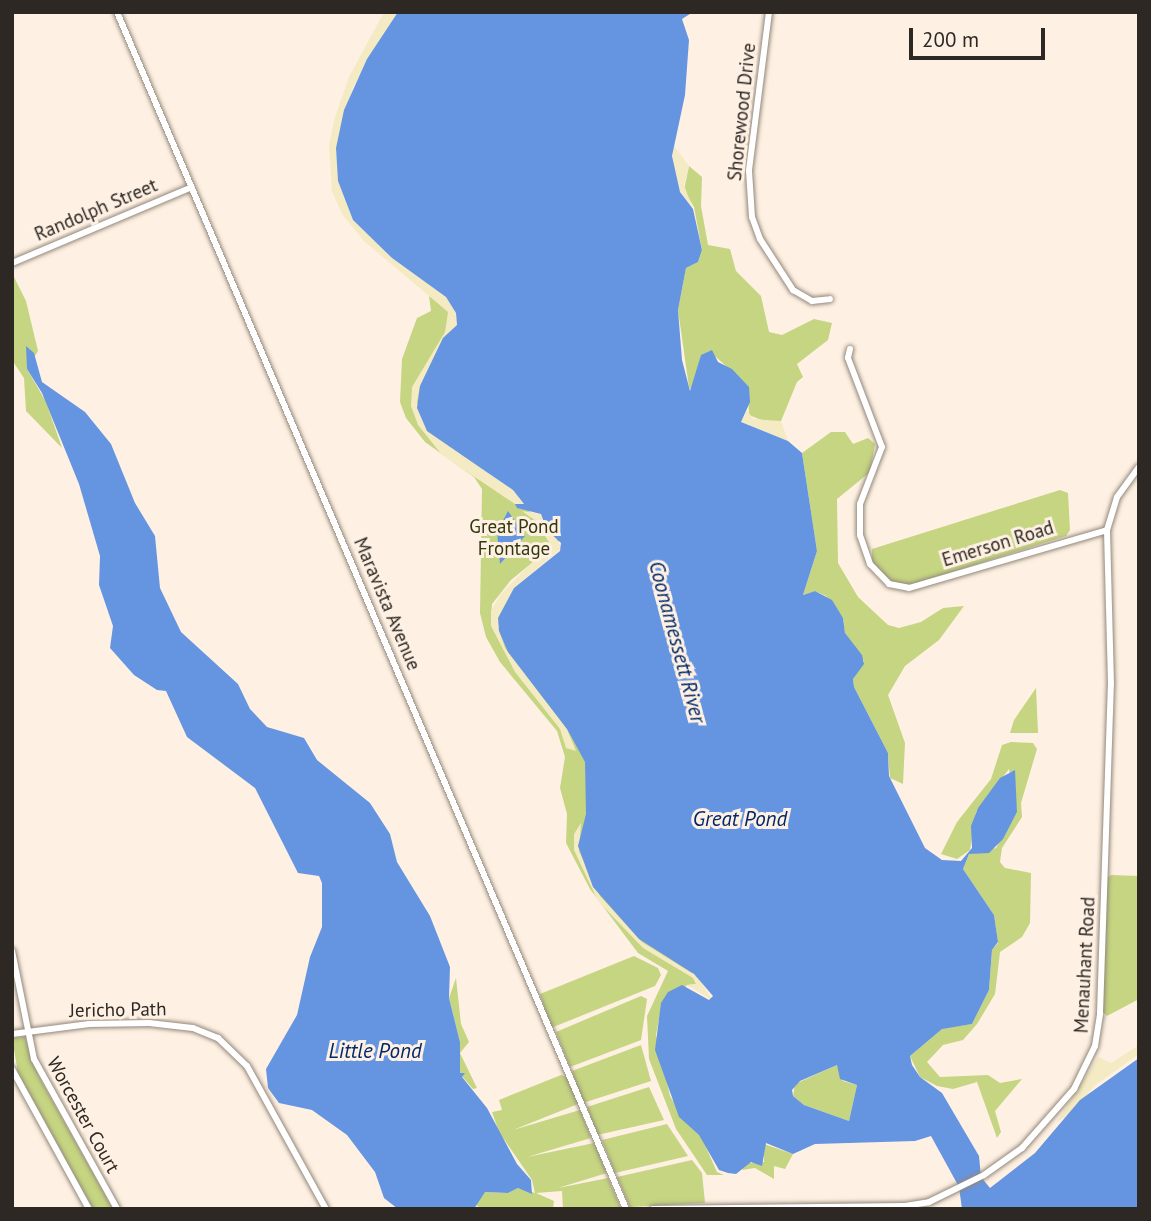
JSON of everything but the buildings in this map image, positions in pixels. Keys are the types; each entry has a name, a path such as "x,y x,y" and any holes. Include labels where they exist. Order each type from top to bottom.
{"main road":[{"name":"Maravista Avenue","path":"117,12 625,1209"},
{"name":"Shorewood Drive","path":"769,12 749,171 752,217 760,239 793,290 812,301 830,299"},
{"name":"Randolph Street","path":"12,263 192,187"},
{"name":"Emerson Road","path":"850,349 848,358 882,447 860,504 860,535 876,572 899,588 1107,530"},
{"name":"Menauhant Road","path":"653,1209 905,1206 955,1191 1022,1149 1054,1116 1087,1066 1098,1036 1111,684 1107,530 1117,498 1139,467"},
{"name":"Worcester Court","path":"12,951 28,1031 41,1076 117,1209"},
{"name":"Jericho Path","path":"12,1034 149,1023 206,1031 240,1057 326,1209"},
{"name":"Worcester Court","path":"12,1069 89,1209"}],"green space":[{"path":"689,166 702,177 701,206 708,245 730,249 736,271 761,296 769,332 782,335 814,319 832,323 828,340 797,364 803,377 797,382 781,421 764,421 749,415 748,386 716,357 701,355 693,392 689,387 678,310 686,268 698,262 702,250 694,207 684,190"},
{"path":"12,273 26,301 38,351 27,369 46,402 62,448 26,411 24,378 12,360"},
{"name":"Great Pond Frontage","path":"429,296 456,313 421,410 560,540 511,580 492,604 491,618 567,722 691,970 696,984 687,985 660,1014 656,1035 670,1096 687,1124 701,1136 717,1172 724,1175 707,1175 676,1129 649,1059 647,1016 668,971 638,953 590,889 566,843 567,814 560,788 565,757 557,731 500,662 486,637 480,613 482,489 474,477 425,442 406,418 400,402 402,359 417,318 431,311"},
{"path":"831,432 845,432 853,444 868,438 875,444 870,472 837,499 838,563 858,597 888,625 899,628 921,622 943,608 964,606 939,640 905,666 888,695 905,743 903,784 890,778 888,753 854,687 853,679 864,661 845,633 843,618 826,596 815,591 803,595 817,551 802,453"},
{"path":"1060,490 1068,493 1070,530 1066,536 910,585 893,584 872,564 872,549"},
{"path":"1036,688 1038,733 1010,733 1014,720"},
{"path":"1011,742 1033,743 1037,749 1021,803 1022,817 1002,848 1000,862 1005,868 1031,873 1030,923 1022,937 1000,952 995,994 977,1024 963,1040 943,1045 927,1062 940,1077 988,1075 1000,1083 1022,1079 995,1111 1001,1132 997,1138 977,1082 953,1089 937,1086 920,1077 910,1056 943,1028 972,1024 989,990 992,950 998,943 994,915 963,869 969,854 996,848 1017,812 1009,769 976,812 970,850 957,859 941,854 957,822 991,779 1002,745"},
{"path":"1111,875 1139,876 1139,999 1107,1016 1102,1011 1107,878"},
{"path":"634,956 658,968 661,975 655,986 551,1028 540,994"},
{"path":"456,978 461,1024 469,1042 460,1053 477,1088 473,1089 460,1074 459,1052 460,1042 449,998"},
{"path":"641,996 647,999 641,1040 570,1067 556,1032"},
{"path":"25,1037 38,1075 113,1209 93,1209 18,1073 12,1038"},
{"path":"641,1045 651,1081 583,1103 572,1071"},
{"path":"837,1065 843,1081 857,1085 849,1121 804,1105 793,1096 795,1084"},
{"path":"561,1075 567,1077 578,1104 513,1130 580,1110 591,1138 527,1157 594,1143 607,1173 558,1188 608,1178 621,1209 563,1209 562,1191 536,1193 554,1201 553,1209 481,1209 476,1205 484,1192 508,1193 518,1188 535,1193 532,1180 499,1132 492,1112 502,1110 499,1100"},
{"path":"649,1087 664,1120 597,1135 587,1107"},
{"path":"667,1124 688,1156 615,1173 602,1140"},
{"path":"764,1144 793,1154 785,1169 774,1166 774,1179 755,1168 742,1170 747,1163 764,1162"},
{"path":"692,1160 702,1173 705,1203 630,1207 617,1177"}],"sand":[{"path":"384,12 398,12 353,87 336,148 338,181 353,220 392,258 446,297 456,313 457,325 443,338 420,386 417,402 427,431 513,490 524,505 515,504 442,455 418,425 411,406 412,387 445,332 448,312 364,241 342,214 332,191 329,145 335,117 349,77"},
{"path":"674,146 689,166 684,185 693,209 680,192 672,163"},
{"path":"747,410 753,419 781,421 788,441 741,422"},
{"path":"522,511 541,514 562,548 514,588 498,627 505,648 567,729 576,751 566,748 560,729 515,672 491,626 491,611 500,595 550,544 536,521"},
{"path":"581,823 579,851 600,896 642,942 698,977 712,1000 687,985 696,984 693,978 643,948 598,901 574,850 574,834"},
{"path":"1139,1045 1139,1054 1094,1086 1072,1113 1057,1122 1098,1057 1111,1063"}],"water":[{"name":"Great Pond","path":"398,12 693,12 682,19 689,40 685,95 672,156 680,192 693,209 702,250 698,262 686,268 678,310 682,360 690,391 701,355 712,350 718,362 732,369 749,387 750,402 741,422 788,441 802,453 817,551 803,595 815,591 832,600 843,618 845,633 862,655 864,664 853,679 854,687 888,753 889,776 925,848 942,860 961,861 972,848 971,826 978,808 1000,778 1015,770 1017,812 1003,839 989,853 969,854 963,869 994,915 998,942 992,950 989,990 972,1024 942,1029 910,1056 912,1065 920,1077 942,1093 979,1156 981,1177 990,1188 1035,1153 1080,1100 1139,1058 1139,1209 962,1209 959,1187 931,1136 915,1141 815,1144 793,1154 766,1143 762,1166 751,1162 736,1174 728,1173 719,1170 699,1135 679,1117 655,1050 661,1003 668,992 682,985 709,1000 713,996 694,974 639,939 593,887 578,846 586,814 585,762 567,729 508,652 499,631 498,618 514,588 560,551 561,543 547,530 541,514 517,508 515,504 524,504 513,490 427,431 417,408 420,386 443,338 457,325 456,313 446,297 392,258 353,220 338,181 336,148 344,110 367,59","holes":["837,1065 840,1079 857,1085 849,1121 804,1105 793,1096 792,1090 800,1081"]},
{"name":"Little Pond","path":"26,346 34,353 42,382 85,412 111,444 135,503 155,536 160,588 181,632 238,684 250,709 267,727 304,738 317,760 370,803 390,834 397,862 430,916 450,967 449,998 460,1042 460,1073 465,1073 462,1077 487,1108 517,1164 531,1180 532,1194 518,1188 508,1193 485,1192 474,1209 398,1209 384,1198 375,1172 347,1135 312,1110 279,1103 268,1088 266,1069 297,1015 310,957 322,927 322,883 319,876 298,873 255,788 187,737 166,691 157,690 134,675 110,648 113,626 99,585 100,556 79,484 42,393 27,369"},
{"path":"508,511 525,536 500,564 497,532"}],"water label":[{"name":"Coonamessett River","path":"677,642"}]}
